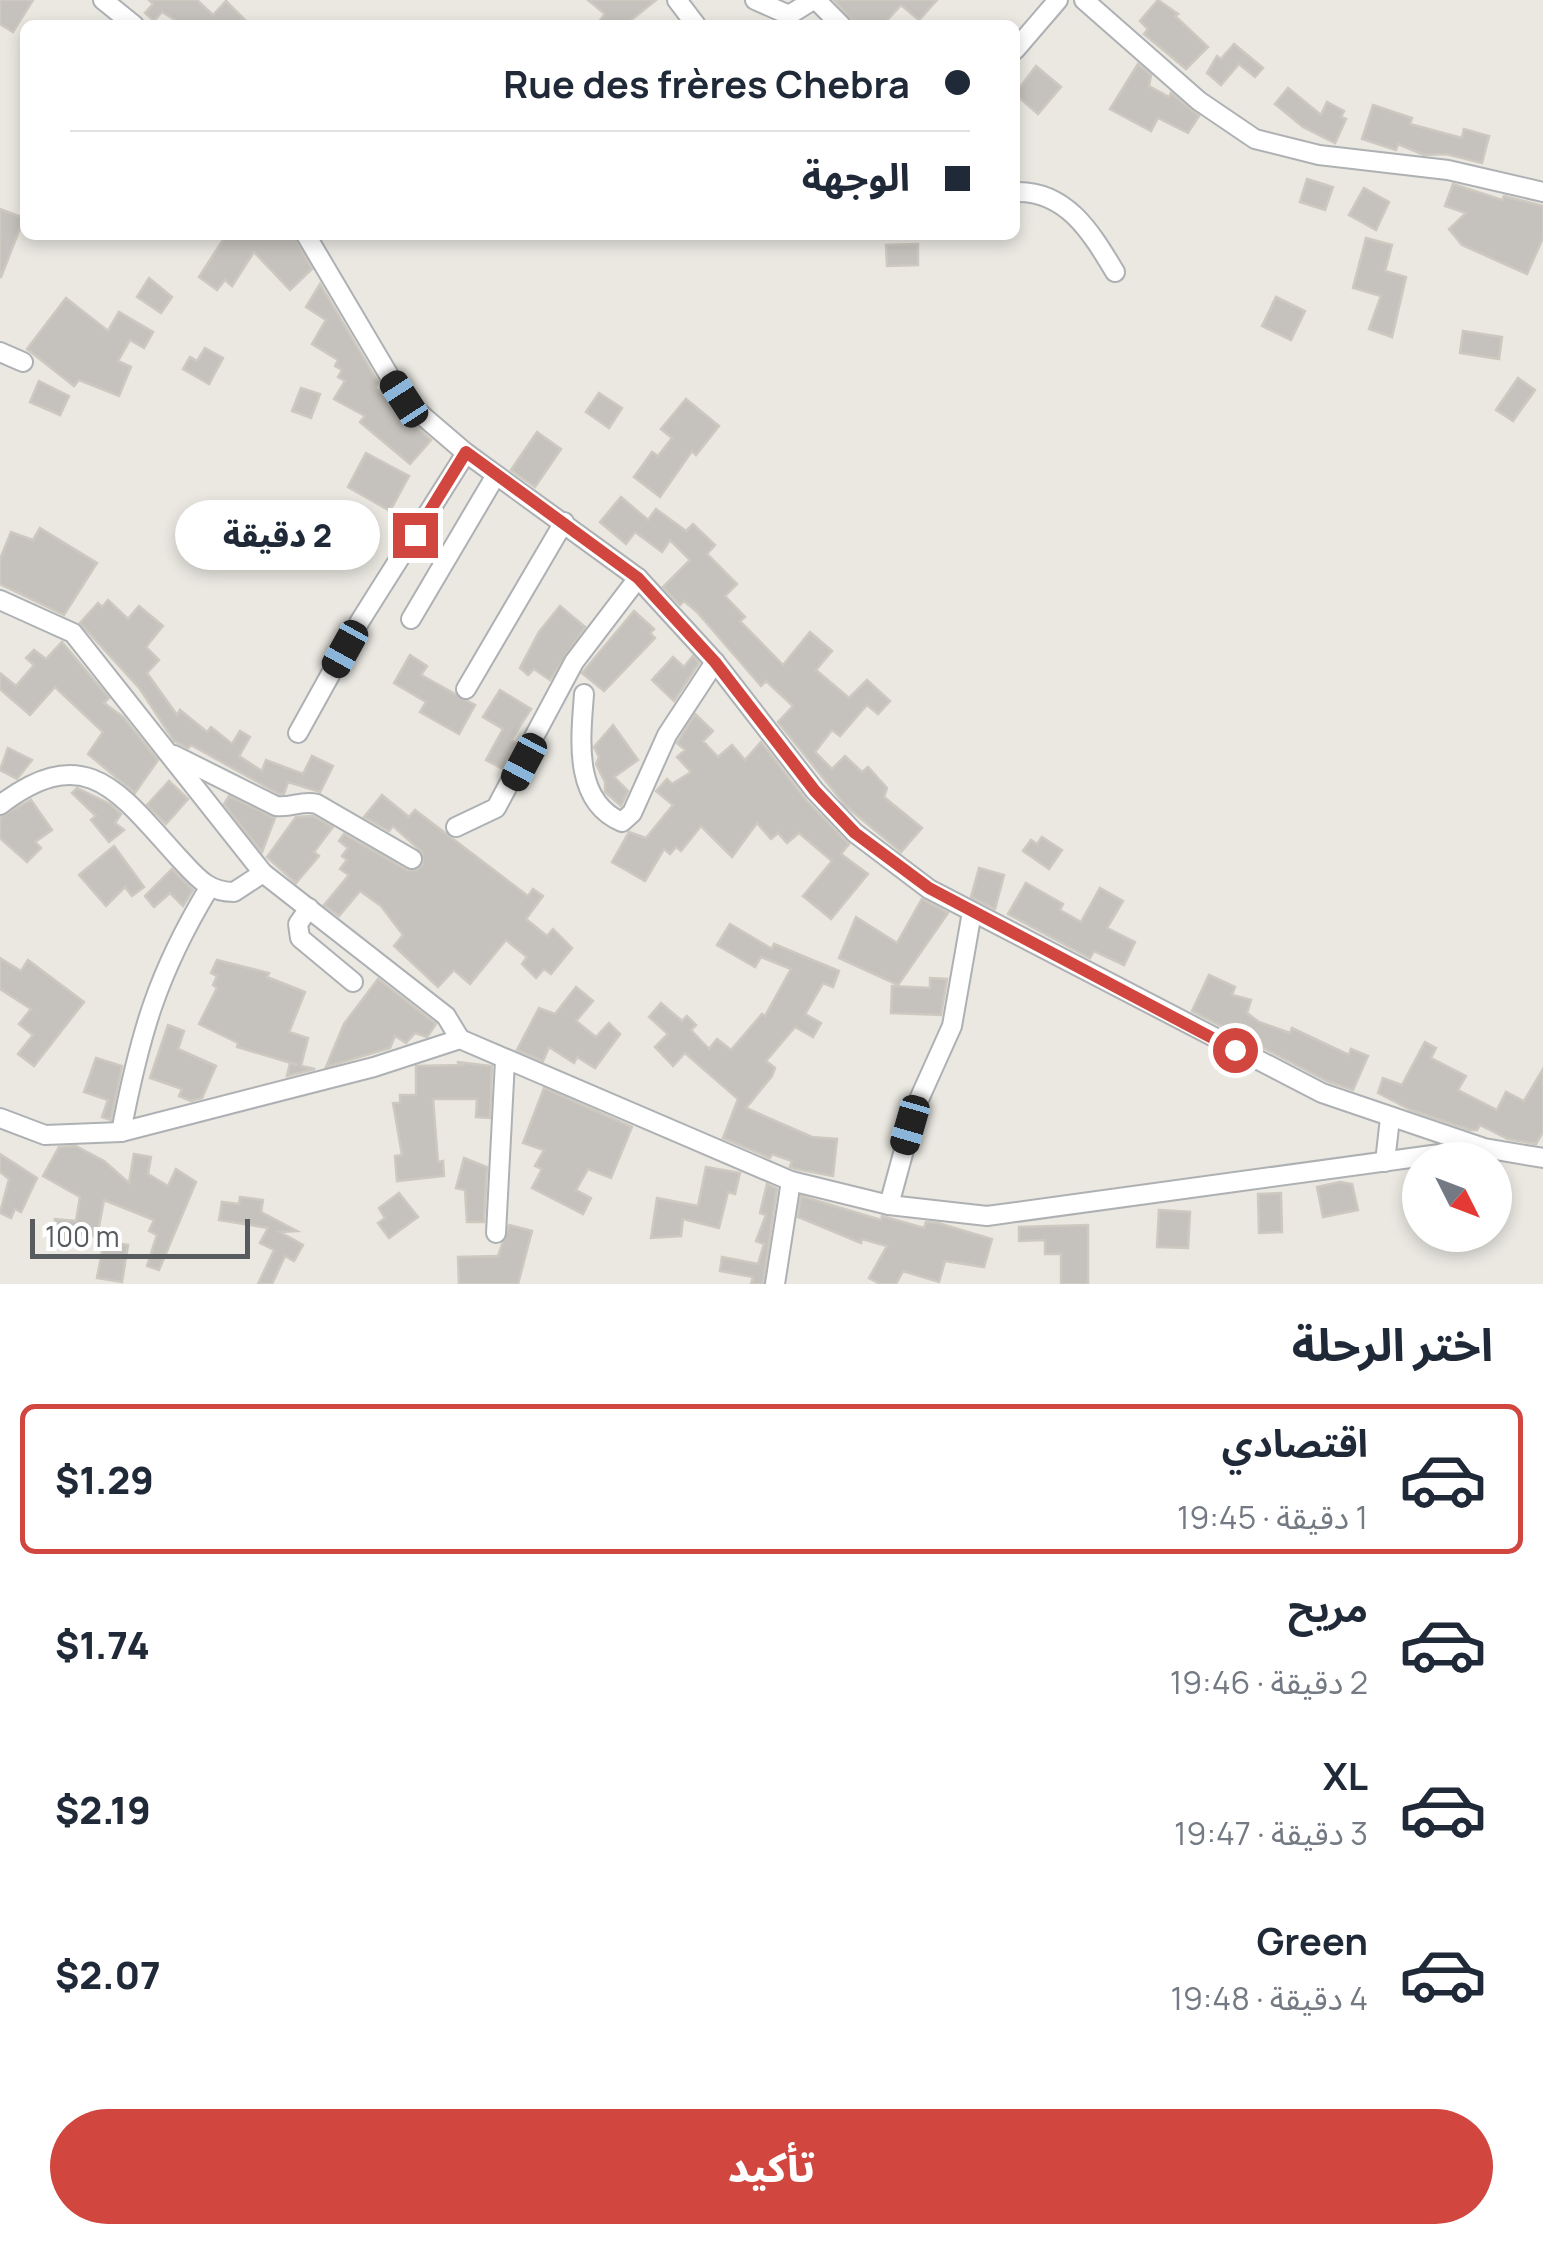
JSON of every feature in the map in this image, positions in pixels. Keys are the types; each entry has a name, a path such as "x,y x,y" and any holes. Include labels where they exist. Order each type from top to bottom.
{"street":[{"path":"103,0 128,20"},
{"path":"677,0 692,20"},
{"path":"755,0 789,15 815,0 836,20"},
{"path":"1020,44 1058,0"},
{"path":"1084,0 1198,101 1255,139 1319,155 1448,170 1543,192"},
{"path":"1020,193 1050,196 1069,208 1115,272"},
{"path":"309,240 404,399 496,475 638,578 715,662 815,791 855,833 929,888 1206,1036 1322,1093 1465,1142"},
{"path":"0,352 23,362"},
{"path":"298,732 360,622 466,452"},
{"path":"412,619 496,475"},
{"path":"466,689 564,522"},
{"path":"456,827 496,808 574,662 638,578"},
{"path":"0,600 72,634 263,873 446,1016 460,1039 506,1062 792,1181 889,1205 986,1216 1402,1160"},
{"path":"584,694 580,758 587,784 613,818 622,822 632,814 667,735 715,662"},
{"path":"169,753 276,806 288,808 303,800 317,804 412,859"},
{"path":"0,805 50,776 73,772 93,778 134,808 209,888 234,892 263,873"},
{"path":"121,1132 136,1048 161,974 209,888"},
{"path":"309,908 298,924 300,938 353,982"},
{"path":"889,1205 916,1106 952,1026 972,912"},
{"path":"0,1118 45,1135 121,1132 374,1067 460,1039"},
{"path":"496,1233 506,1062"},
{"path":"1385,1162 1390,1118"},
{"path":"1512,1153 1543,1158"},
{"path":"775,1284 792,1181"}],"building":[{"path":"0,0 33,0 13,32 0,24"},
{"path":"149,0 197,0 213,15 226,1 245,20 175,20 162,12 153,20 145,13 153,4"},
{"path":"588,0 656,0 631,20 600,20 605,14"},
{"path":"834,0 937,0 919,20 901,5 888,20 852,20"},
{"path":"1158,0 1178,14 1175,16 1208,47 1186,69 1144,34 1148,29 1140,21"},
{"path":"1234,44 1263,68 1255,77 1239,64 1221,85 1207,73 1217,56 1221,59"},
{"path":"1138,64 1151,75 1149,86 1169,97 1171,93 1199,116 1188,133 1158,118 1151,131 1110,109"},
{"path":"1036,66 1061,87 1038,114 1020,98 1020,87"},
{"path":"1288,88 1321,115 1327,102 1344,111 1341,117 1346,119 1335,143 1303,127 1275,104"},
{"path":"1373,105 1412,118 1410,124 1462,138 1464,129 1489,136 1482,163 1446,154 1424,155 1398,144 1396,150 1362,139"},
{"path":"1307,179 1333,187 1325,210 1300,202"},
{"path":"1453,184 1502,200 1504,196 1543,206 1543,238 1527,274 1462,245 1449,229 1466,213 1445,206"},
{"path":"1364,188 1389,202 1376,230 1349,215"},
{"path":"0,209 20,216 20,228 0,277"},
{"path":"1366,238 1392,245 1385,271 1406,277 1392,337 1369,329 1381,296 1353,288"},
{"path":"223,240 297,240 312,269 290,290 254,252 232,286 225,280 217,290 199,277"},
{"path":"918,244 918,265 887,266 886,245"},
{"path":"149,278 172,297 161,313 137,297"},
{"path":"320,284 378,382 375,388 431,440 410,464 360,422 365,416 334,399 345,381 338,377 342,370 335,366 338,360 312,344 326,320 306,307"},
{"path":"1276,297 1305,311 1291,340 1262,326"},
{"path":"66,298 108,331 119,312 153,332 144,348 130,340 118,361 131,367 119,396 79,380 74,386 27,349"},
{"path":"1463,331 1502,337 1499,359 1460,353"},
{"path":"205,348 223,358 209,384 183,369 190,357 197,361"},
{"path":"1518,378 1535,390 1513,421 1496,410"},
{"path":"39,381 69,396 60,415 30,402"},
{"path":"301,388 320,394 311,418 292,411"},
{"path":"599,393 622,408 609,428 586,412"},
{"path":"686,399 719,426 696,455 692,451 660,497 634,477 652,452 658,456 672,438 661,429"},
{"path":"537,432 561,449 535,487 511,470"},
{"path":"366,453 409,476 390,511 348,487"},
{"path":"621,497 648,520 656,509 686,531 693,524 715,545 707,554 737,584 725,596 745,617 740,621 783,665 810,632 832,651 816,670 849,698 867,680 890,701 878,714 867,705 840,736 832,730 815,752 832,769 845,756 862,772 868,767 887,788 884,797 922,828 901,852 846,806 778,722 793,706 766,681 761,686 697,612 684,601 680,605 663,587 690,560 670,540 662,552 635,532 626,544 600,522"},
{"path":"40,528 97,563 64,615 0,584 0,559 11,532 33,540"},
{"path":"108,600 128,619 139,606 163,626 146,647 159,660 147,673 177,715 180,710 207,732 211,727 232,744 240,731 250,737 239,756 262,771 266,760 303,774 312,756 333,766 320,792 288,782 284,794 279,794 191,745 188,748 174,741 140,689 80,623 98,603 102,607"},
{"path":"560,606 585,627 550,680 534,669 528,675 520,668 539,632"},
{"path":"634,611 654,629 650,633 655,638 604,691 582,673"},
{"path":"62,642 109,698 104,703 123,717 158,760 135,793 88,754 103,732 55,687 30,715 0,689 0,673 16,686 34,665 26,658 34,650 46,659"},
{"path":"410,655 427,666 421,675 475,705 459,734 420,712 426,702 394,683"},
{"path":"693,656 699,663 674,701 652,680 673,657 684,667"},
{"path":"500,690 531,709 511,740 516,743 503,769 486,760 503,729 483,717"},
{"path":"695,714 713,731 703,741 718,757 732,745 745,760 761,742 806,800 849,844 841,854 868,874 831,919 803,896 832,861 799,833 787,843 778,833 771,839 757,823 732,857 701,826 681,851 676,847 670,854 664,849 645,881 612,862 629,832 646,838 673,805 656,791 667,779 672,784 691,772 677,757 685,750 677,743"},
{"path":"613,725 638,760 614,777 628,791 621,806 605,792 594,747"},
{"path":"8,748 32,760 17,779 0,770"},
{"path":"169,781 188,799 166,824 147,805"},
{"path":"77,788 110,804 121,814 115,823 124,830 109,842 91,820 96,816 72,793"},
{"path":"382,795 409,817 415,810 528,896 533,889 543,896 526,919 547,936 553,929 572,948 551,974 544,969 536,978 522,964 527,957 506,940 470,984 454,970 438,987 394,946 403,935 381,906 360,891 339,916 324,905 349,875 340,869 347,860 342,856 348,848 339,841 344,834 407,870 417,870 423,864 422,852 393,826 389,831 364,817"},
{"path":"229,796 275,818 262,852 224,804"},
{"path":"31,800 52,830 35,842 41,848 27,862 0,838 0,817"},
{"path":"313,816 333,827 314,852 319,856 296,883 267,857 296,817"},
{"path":"1042,837 1062,850 1049,869 1023,851 1031,840 1037,844"},
{"path":"114,846 144,887 132,896 125,887 106,906 79,875"},
{"path":"979,868 1004,875 995,909 971,897"},
{"path":"172,869 193,890 183,906 170,893 154,907 145,896"},
{"path":"1026,883 1063,904 1060,910 1081,922 1100,888 1123,901 1107,928 1135,942 1124,965 1094,951 1090,958 1008,914"},
{"path":"922,899 948,913 898,985 839,958 856,917 897,943"},
{"path":"730,924 772,949 774,944 839,971 833,987 823,983 805,1014 821,1023 813,1037 795,1027 766,1061 775,1068 772,1076 746,1108 812,1137 837,1139 833,1176 790,1167 792,1161 772,1154 770,1158 723,1138 738,1099 685,1053 673,1066 655,1047 668,1034 649,1017 661,1003 682,1021 687,1016 696,1025 691,1030 709,1049 717,1039 731,1050 762,1014 765,1016 791,969 761,957 755,967 717,945"},
{"path":"0,958 21,971 28,960 84,1002 34,1066 18,1054 33,1035 19,1024 31,1009 0,989"},
{"path":"217,960 269,973 267,977 305,992 289,1032 308,1038 301,1066 315,1069 287,1076 290,1063 298,1065 237,1047 238,1043 199,1024 217,988 213,985 217,976 211,973"},
{"path":"1209,975 1235,987 1232,995 1251,1000 1247,1013 1259,1022 1290,1033 1292,1028 1349,1055 1351,1049 1368,1056 1353,1090 1327,1081 1192,1011"},
{"path":"930,978 947,979 941,1015 891,1013 892,986 930,988"},
{"path":"378,979 436,1024 427,1037 415,1033 406,1043 395,1036 390,1048 326,1067 344,1024"},
{"path":"576,987 593,1001 576,1021 596,1037 609,1023 620,1034 595,1068 577,1057 574,1063 549,1047 543,1061 517,1050 539,1008 555,1014"},
{"path":"168,1025 184,1031 178,1049 216,1066 202,1098 191,1101 179,1096 182,1089 150,1078"},
{"path":"1425,1042 1436,1048 1431,1058 1466,1076 1458,1090 1497,1110 1506,1092 1524,1101 1543,1069 1543,1132 1536,1144 1508,1139 1480,1125 1477,1130 1470,1130 1411,1110 1378,1093 1383,1078 1402,1085"},
{"path":"96,1058 122,1066 111,1120 102,1117 108,1100 84,1092"},
{"path":"457,1062 492,1066 490,1118 476,1117 477,1099 433,1099 438,1162 443,1161 444,1176 397,1181 395,1156 402,1155 393,1103 400,1103 400,1095 416,1095 416,1066 462,1065"},
{"path":"544,1088 632,1127 611,1178 588,1169 576,1190 591,1198 583,1214 532,1188 542,1169 535,1166 544,1150 523,1143"},
{"path":"76,1146 104,1161 129,1183 134,1154 151,1157 148,1174 168,1186 176,1169 196,1182 159,1270 147,1266 157,1235 149,1231 154,1220 104,1200 97,1237 72,1232 71,1242 53,1240 55,1219 76,1221 80,1197 43,1176 59,1147"},
{"path":"0,1154 37,1178 21,1212 15,1209 11,1218 0,1213 9,1179 0,1172"},
{"path":"464,1158 487,1167 484,1222 467,1222 465,1190 456,1188"},
{"path":"706,1167 740,1173 735,1194 728,1192 719,1228 683,1219 681,1236 651,1238 657,1198 698,1206"},
{"path":"1340,1182 1352,1184 1358,1210 1323,1217 1317,1187"},
{"path":"767,1184 777,1189 763,1284 751,1284 753,1277 720,1271 722,1257 758,1264 764,1244 756,1241 766,1215 760,1213"},
{"path":"399,1193 418,1217 389,1238 378,1223 385,1218 379,1208"},
{"path":"1281,1193 1282,1232 1259,1233 1258,1194"},
{"path":"801,1196 881,1220 882,1216 924,1228 926,1222 938,1223 992,1239 984,1267 945,1261 939,1282 903,1271 896,1284 880,1284 869,1278 887,1246 862,1239 861,1243 798,1217"},
{"path":"240,1197 263,1200 261,1212 297,1231 280,1232 303,1245 294,1261 285,1256 272,1284 258,1284 274,1250 260,1243 268,1228 219,1220 222,1202 239,1204"},
{"path":"1159,1210 1190,1212 1188,1248 1157,1247"},
{"path":"509,1225 532,1231 518,1284 459,1284 458,1257 498,1256"},
{"path":"1088,1225 1088,1284 1061,1284 1061,1254 1045,1254 1045,1240 1019,1241 1019,1227"},
{"path":"104,1241 128,1245 122,1282 97,1278"}],"route":[{"path":"415,535 466,452 638,578 715,662 815,791 855,833 929,888 1235,1050"}]}
